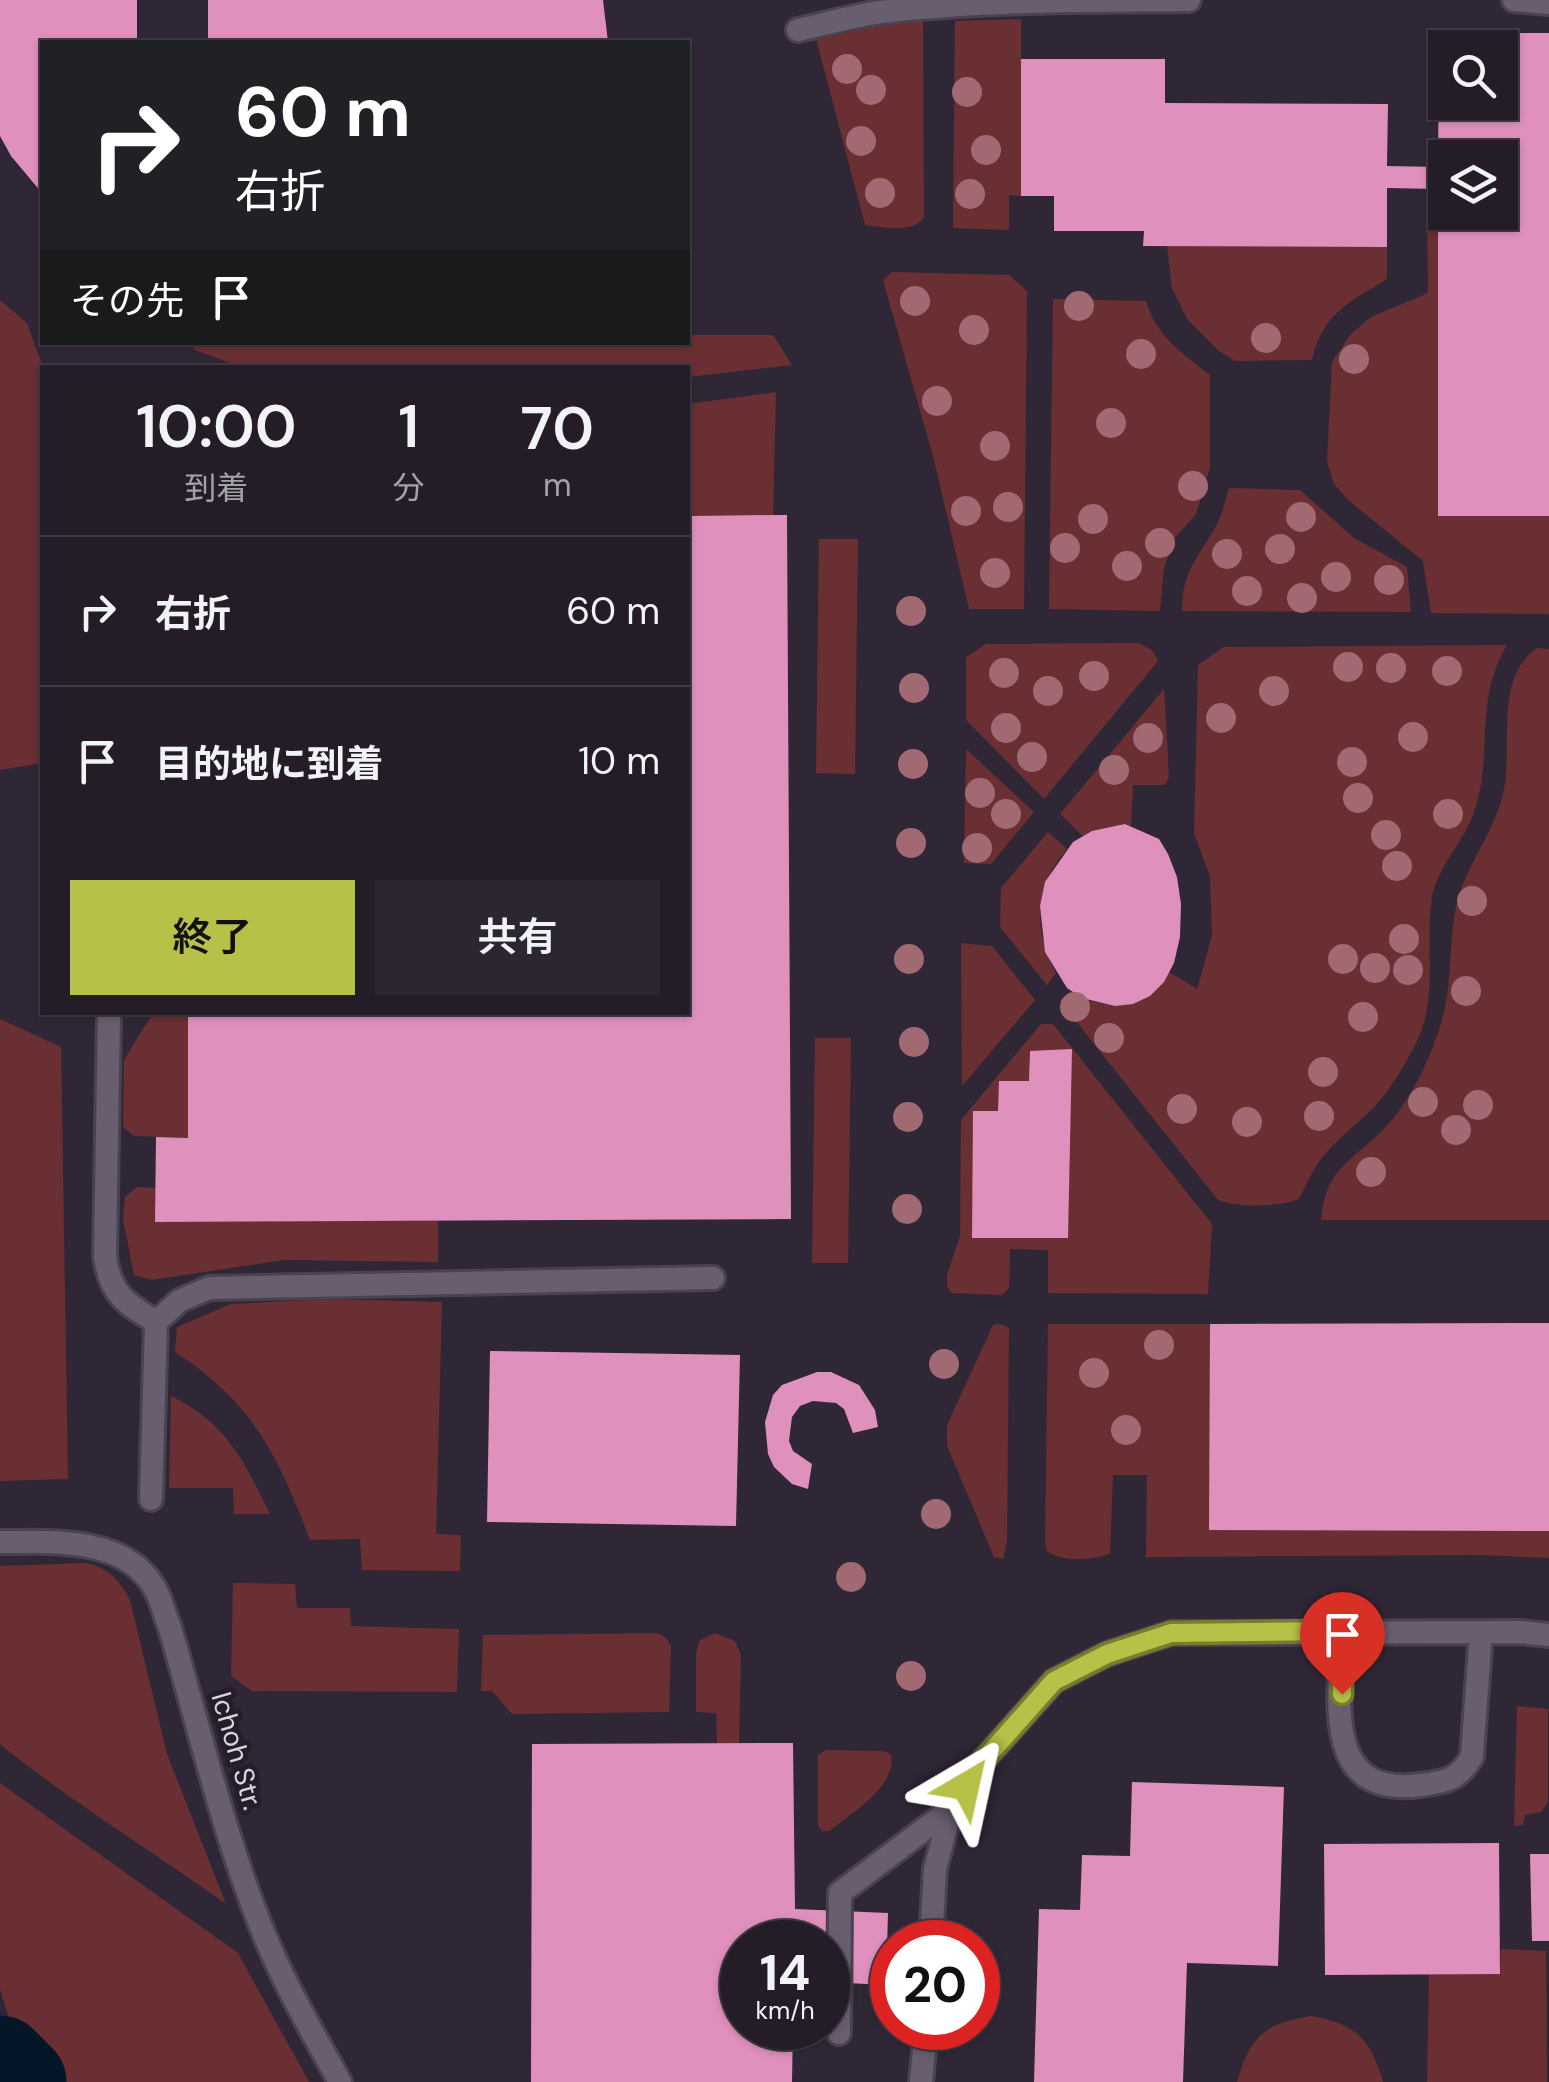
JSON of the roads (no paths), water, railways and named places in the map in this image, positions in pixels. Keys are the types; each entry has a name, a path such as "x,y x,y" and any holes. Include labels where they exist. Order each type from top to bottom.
{"lane":[{"path":"798,30 878,12 935,6 1189,0"},
{"path":"1514,0 1549,3"},
{"path":"109,1015 105,1256 108,1279 124,1302 156,1322"},
{"path":"109,1040 124,1015"},
{"path":"150,1498 156,1322 178,1301 209,1288 713,1278"},
{"name":"Ichoh Str.","path":"0,1542 74,1542 129,1560 154,1586 169,1624 240,1867 266,1938 340,2082"},
{"path":"1342,1631 1344,1752 1356,1771 1376,1782 1411,1786 1444,1782 1462,1774 1472,1756 1481,1633"},
{"path":"932,1920 935,1869 952,1810 981,1763 1054,1681 1107,1654 1171,1633 1549,1635"},
{"path":"840,1920 840,1894 952,1810"},
{"path":"921,2082 924,2050"}],"waterway":[{"path":"0,2063 19,2082"}]}
